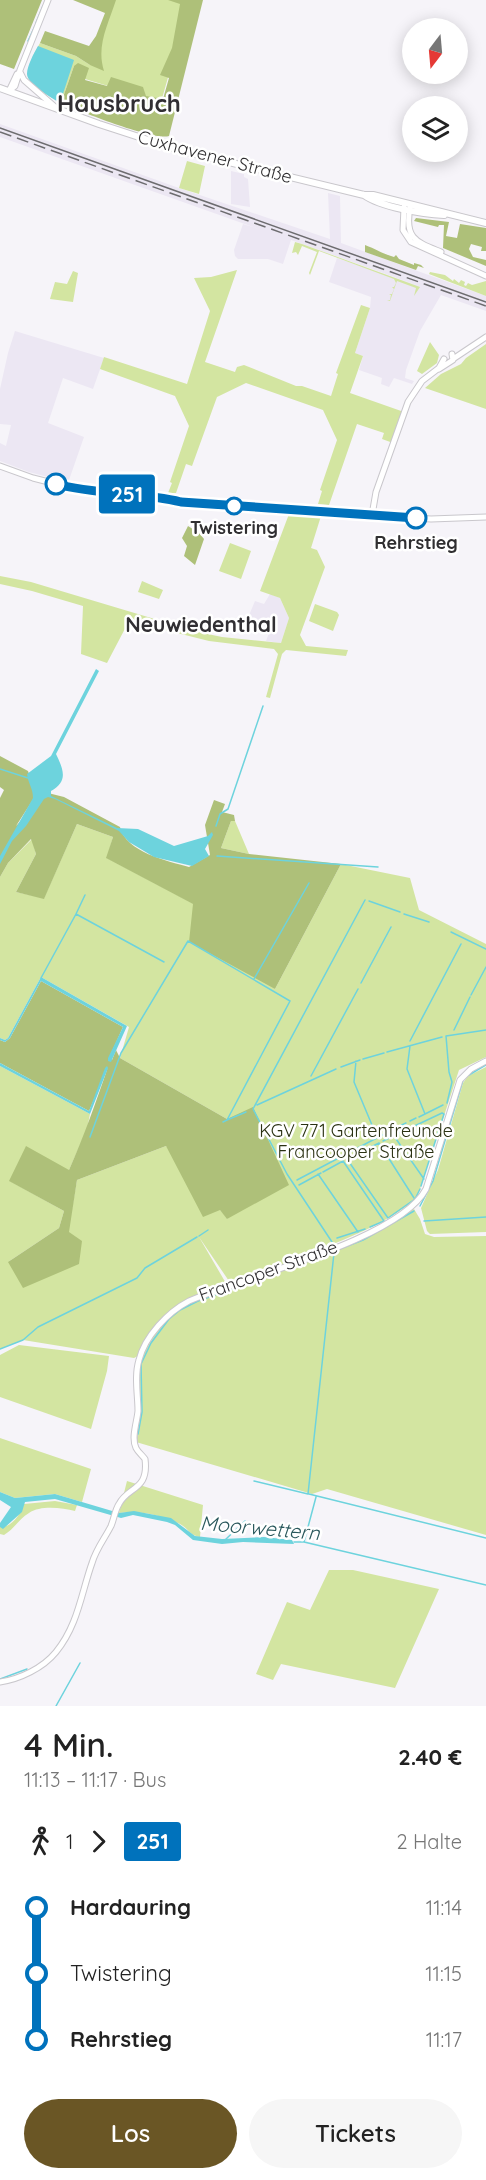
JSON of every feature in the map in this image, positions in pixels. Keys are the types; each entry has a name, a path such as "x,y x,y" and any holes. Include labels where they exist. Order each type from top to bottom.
{"main road":[{"path":"9,91 15,87 48,0"},
{"path":"20,70 24,80 58,109"},
{"name":"Cuxhavener Straße","path":"0,88 147,141 204,158 364,195 373,195 433,215 452,215 486,222"},
{"path":"407,206 403,230 411,242 486,274"},
{"path":"372,515 376,492 404,412 418,387 449,359 468,351 486,337"},
{"path":"0,466 33,478 105,496 307,512 446,519 486,517"},
{"name":"Francoper Straße","path":"0,1682 22,1676 38,1667 52,1657 63,1644 80,1610 93,1558 124,1497 140,1485 145,1459 135,1448 134,1440 138,1413 138,1360 163,1321 175,1309 189,1301 348,1242 388,1223 410,1209 419,1201 426,1189 460,1080 471,1069 486,1061"}],"shaded area":[{"path":"0,124 330,239 328,193 340,196 341,243 486,296 486,311 441,295 420,331 406,370 405,378 414,381 412,384 394,378 389,387 381,384 382,378 359,370 363,356 355,353 370,308 371,297 329,282 337,258 419,286 291,240 283,264 268,259 238,259 234,250 243,224 259,229 0,137"},
{"path":"231,171 244,174 244,177 248,179 250,207 231,204"},
{"path":"15,331 104,358 93,389 63,378 48,423 84,437 67,482 29,472 0,461 0,443 6,446 11,425 0,424 0,389"},
{"path":"270,594 280,598 289,618 281,643 266,641 271,628 247,620 255,601 264,604"}],"green space":[{"path":"0,0 42,0 14,69 0,64"},
{"path":"73,0 116,0 102,44 104,71 76,56 40,43 45,31 89,46 96,36 105,13"},
{"path":"113,0 190,0 161,102 85,79 74,66 61,103 34,85 30,79 30,65 40,43 76,56 90,65"},
{"path":"168,0 203,0 169,136 133,130 61,103 74,66 78,63 89,68 85,80 107,86 111,77 143,87 146,96 163,99 169,78 160,75 172,48 180,4"},
{"path":"187,161 205,166 199,194 179,188"},
{"path":"416,218 449,222 446,236 457,238 460,224 486,228 486,251 481,251 482,247 471,244 469,249 473,257 486,260 486,266 443,248 444,225 438,227 414,221"},
{"path":"295,242 420,287 414,296 416,288 397,281 390,301 387,300 390,300 391,295 389,294 392,294 394,289 392,287 396,283 394,279 319,251 310,275 317,252 302,246 298,255 296,252 292,253"},
{"path":"365,245 390,256 396,255 399,259 414,265 414,263 421,265 424,268 418,266 416,270 365,252"},
{"path":"237,270 205,362 235,372 237,367 244,365 296,386 331,396 338,374 336,373 361,305 370,308 355,353 363,356 350,393 404,412 393,443 382,439 384,433 357,424 329,505 318,504 322,491 320,490 337,440 323,410 246,383 217,397 192,466 186,464 176,493 168,493 189,426 175,396 100,369 104,357 187,384 210,311 194,278 211,277"},
{"path":"73,271 78,273 73,302 50,299 55,282 67,284"},
{"path":"430,272 445,275 459,283 461,280 466,286 468,283 472,285 486,281 486,296 429,274"},
{"path":"430,342 439,355 437,363 422,374 417,371"},
{"path":"486,344 486,409 425,388 441,374 461,364"},
{"path":"289,514 321,516 311,548 317,550 325,567 300,635 306,646 348,650 346,656 286,650 282,654 270,698 266,697 278,654 274,649 209,641 129,621 107,663 81,654 83,606 0,584 0,576 31,582 198,632 222,637 281,643 289,618 280,598 260,591"},
{"path":"188,526 204,539 195,565 184,556 187,546 182,538"},
{"path":"230,543 251,551 241,579 219,571"},
{"path":"142,581 163,590 159,599 138,592"},
{"path":"315,604 337,612 339,615 333,631 309,621"},
{"path":"0,756 28,771 36,795 16,826 48,793 64,797 120,827 130,843 148,854 189,867 210,855 205,825 214,800 225,804 222,812 234,815 235,821 231,821 221,848 249,854 341,864 275,989 189,942 193,904 106,858 113,837 77,824 44,899 16,892 36,854 31,839 8,863 0,877 0,798 4,790 0,787"},
{"path":"231,821 235,821 249,854 221,848"},
{"name":"KGV 771 Gartenfreunde Francooper Straße","path":"77,824 113,837 107,858 194,904 275,989 341,864 410,878 419,910 486,944 486,1057 459,1070 417,1198 387,1219 325,1250 231,1284 199,1237 227,1285 175,1307 138,1356 134,1358 23,1340 0,1349 0,1066 90,1114 87,1129 69,1170 10,1181 64,1211 59,1228 8,1262 68,1232 77,1180 166,1146 228,1219 227,1119 120,1058 129,1027 41,977 8,1038 5,1040 0,1038 0,877 8,863 32,839 36,854 16,892 44,898"},
{"path":"41,981 123,1027 109,1058 112,1060 116,1050 120,1058 227,1119 253,1107 289,1185 227,1219 220,1210 203,1217 166,1146 77,1180 69,1232 82,1241 79,1264 23,1288 8,1262 59,1228 64,1211 9,1181 26,1146 69,1170 108,1067 89,1111 0,1063 0,1040 5,1042 10,1038"},
{"path":"486,1067 486,1232 430,1234 427,1231 421,1208 438,1170 463,1083 468,1076"},
{"path":"414,1209 425,1234 434,1237 486,1236 486,1535 327,1489 312,1494 136,1442 140,1418 141,1363 150,1342 171,1316 197,1300 238,1287 350,1244"},
{"path":"19,1345 109,1356 91,1429 0,1397 0,1355"},
{"path":"0,1438 91,1469 82,1502 55,1494 15,1498 0,1492"},
{"path":"127,1481 203,1505 200,1537 166,1518 134,1512 119,1513"},
{"path":"55,1501 77,1505 75,1511 52,1508 34,1510 25,1515 8,1533 0,1534 0,1527 15,1520 24,1504"},
{"path":"329,1570 353,1570 439,1589 395,1688 281,1664 273,1680 256,1674 287,1602 310,1610"}],"water":[{"path":"38,46 74,60 60,103 40,90 28,78 28,67"},
{"path":"96,669 99,671 56,754 63,774 60,783 51,791 51,796 117,828 138,829 174,846 208,836 212,832 213,835 205,849 209,856 192,866 154,857 129,842 119,831 48,797 44,799 26,826 12,841 0,864 0,856 33,798 27,774 51,756"},
{"path":"41,977 127,1026 111,1062 108,1058 123,1027 41,981 10,1038 5,1042 0,1040 0,1038 5,1040 8,1038"},
{"path":"0,1063 89,1111 105,1068 107,1066 108,1068 90,1114 0,1066"},
{"path":"0,1492 15,1498 55,1494 119,1513 134,1511 171,1518 195,1536 222,1539 264,1537 292,1540 294,1544 243,1542 222,1544 193,1540 175,1525 167,1522 133,1515 121,1518 55,1499 25,1502 22,1512 3,1529 0,1523 11,1507 0,1500"}],"waterway":[{"path":"36,23 43,6"},
{"path":"28,41 35,26"},
{"path":"216,826 220,814 228,809 263,706"},
{"path":"0,769 28,778"},
{"path":"217,856 378,867"},
{"path":"254,979 309,883"},
{"path":"76,914 85,895"},
{"path":"332,1242 287,1174 253,1109 365,900"},
{"path":"369,901 400,912"},
{"path":"41,978 76,914 164,962"},
{"path":"404,914 429,922"},
{"path":"361,983 391,927"},
{"path":"451,932 486,949"},
{"path":"90,1137 121,1053 188,941 290,1001 227,1120 223,1122"},
{"path":"410,1041 461,944"},
{"path":"471,995 486,967"},
{"path":"311,1076 358,989"},
{"path":"454,1030 470,997"},
{"path":"447,1103 452,1082 446,1036 486,1030"},
{"path":"387,1052 442,1037"},
{"path":"410,1046 407,1069 425,1114"},
{"path":"363,1059 384,1053"},
{"path":"341,1067 360,1060"},
{"path":"356,1061 354,1082 377,1137"},
{"path":"469,1075 486,1065"},
{"path":"257,1105 336,1069"},
{"path":"420,1206 433,1181 463,1080"},
{"path":"419,1117 443,1105"},
{"path":"227,1120 246,1112"},
{"path":"406,1130 444,1114 421,1186"},
{"path":"410,1121 416,1118"},
{"path":"391,1130 406,1123"},
{"path":"383,1141 403,1131"},
{"path":"297,1180 388,1132"},
{"path":"394,1136 424,1179"},
{"path":"414,1198 379,1143 347,1159 388,1218 415,1199 420,1189"},
{"path":"323,1172 343,1161 384,1221 370,1227"},
{"path":"299,1185 321,1173"},
{"path":"318,1174 358,1232"},
{"path":"324,1255 363,1240 414,1211"},
{"path":"424,1221 486,1217"},
{"path":"337,1238 365,1229"},
{"path":"199,1236 208,1230"},
{"path":"0,1349 23,1340 38,1327 137,1278 145,1268 197,1237"},
{"path":"254,1481 308,1494 334,1253"},
{"path":"138,1434 142,1412 141,1364 151,1343 169,1319 180,1310 198,1301 277,1273"},
{"name":"Moorwettern","path":"309,1494 486,1538"},
{"path":"304,1542 316,1497"},
{"path":"226,1539 245,1521"},
{"name":"Moorwettern","path":"294,1542 304,1542 486,1585"},
{"path":"56,1706 80,1663"},
{"path":"0,1679 27,1669"}],"tram line":[{"path":"0,128 486,302"}],"railway":[{"path":"0,132 486,306"}],"bus line":[{"name":"251","path":"56,484 87,491 181,502 416,518"}],"place":[{"name":"Twistering","path":"234,506"},
{"name":"Rehrstieg","path":"416,518"}],"district":[{"name":"Hausbruch","path":"119,104"},
{"name":"Neuwiedenthal","path":"201,625"}]}
